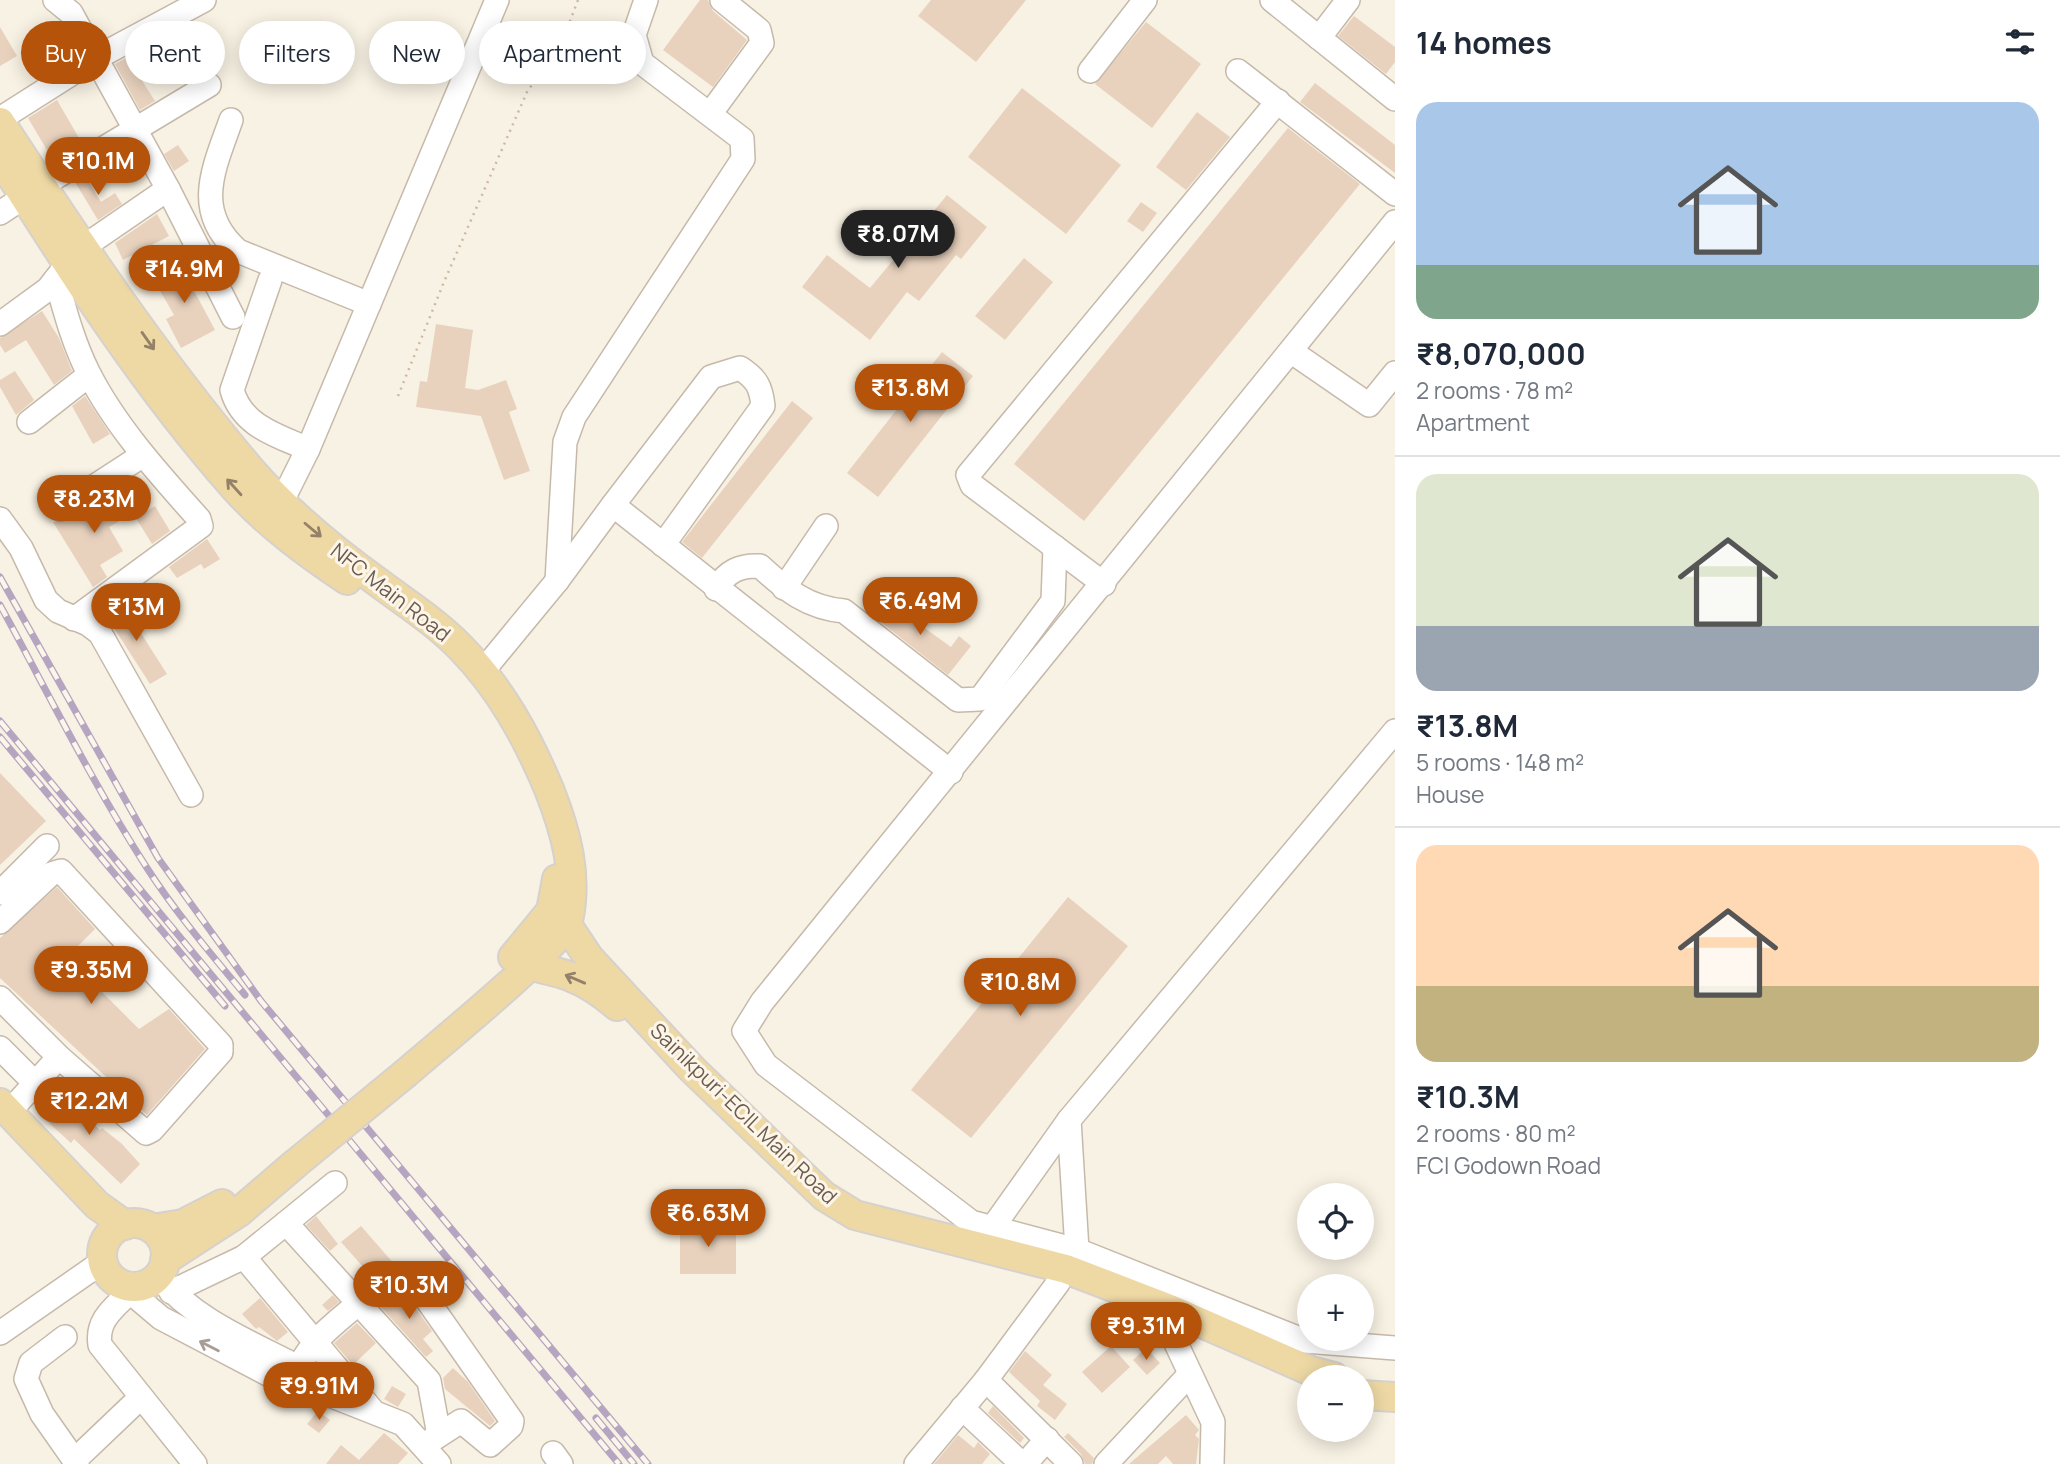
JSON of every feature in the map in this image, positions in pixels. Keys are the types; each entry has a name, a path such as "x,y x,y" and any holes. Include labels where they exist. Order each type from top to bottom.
{"main road":[{"name":"NFC Main Road","path":"0,120 69,264 158,393 236,489 269,522 429,638 472,683 519,758 543,809 558,872 559,918"},
{"name":"NFC Main Road","path":"0,158 33,191"},
{"name":"NFC Main Road","path":"69,264 178,383 281,503 375,580 433,623 482,672 502,697 533,751 568,842 573,876 559,918"},
{"path":"4,1118 111,1242 111,1276 126,1289 145,1285 165,1276 239,1212 291,1160 402,1068 522,961 559,918"},
{"name":"Sainikpuri-ECIL Main Road","path":"559,918 589,958 692,1069 824,1196 855,1215 1066,1269 1170,1309 1297,1365"},
{"name":"Sainikpuri-ECIL Main Road","path":"522,961 584,983 616,1005 681,1079 838,1221 880,1241 1058,1283 1166,1322 1297,1376"},
{"path":"111,1242 135,1224 153,1229 183,1224 207,1213 291,1160"},
{"path":"153,1229 163,1242 165,1276"},
{"path":"1374,1379 1395,1380"},
{"path":"1374,1396 1395,1397"}],"street":[{"path":"111,48 174,8 204,0"},
{"path":"281,503 308,449 497,0"},
{"path":"557,582 565,442 574,417 743,159 741,139 642,64 634,35 646,0"},
{"path":"710,114 762,43 759,30 722,0"},
{"path":"1090,71 1145,0"},
{"path":"1272,0 1395,99"},
{"path":"1319,38 1348,0"},
{"path":"68,4 77,21"},
{"path":"1238,71 1395,194"},
{"path":"0,120 56,84"},
{"path":"110,84 168,189 233,317"},
{"path":"0,212 209,85"},
{"path":"1104,584 972,485 968,475 1278,101"},
{"path":"231,120 209,186 210,206 225,239 238,251 369,304"},
{"path":"0,324 48,289 69,264 168,189"},
{"path":"1395,222 1104,584 762,1002 744,1031 766,1065 971,1222 1077,1250 1304,1341 1395,1348"},
{"path":"69,264 75,344 89,374 143,455 199,519 201,526 74,619"},
{"path":"270,280 232,390 236,406 244,417 308,449"},
{"path":"1292,352 1369,405 1395,373"},
{"path":"482,672 557,582 711,377 740,368 753,377 761,388 763,406 663,545"},
{"path":"29,422 89,374"},
{"path":"60,509 143,455"},
{"path":"613,505 951,772"},
{"path":"0,519 21,548 46,600 58,611 88,624 100,633 191,795"},
{"path":"784,588 826,526"},
{"path":"716,589 723,578 743,565 760,566 784,588 824,609 844,611 958,700 980,699 1053,601 1055,547"},
{"path":"993,1227 1069,1121 1395,731"},
{"path":"0,893 47,846"},
{"path":"0,922 51,874 61,871 221,1045 218,1057 146,1133 59,1057 0,998"},
{"path":"0,1048 35,1083"},
{"path":"4,1118 59,1057"},
{"path":"1069,1121 1077,1250"},
{"path":"317,1390 298,1367 196,1313 165,1276 244,1256 335,1183"},
{"path":"286,1223 357,1305 429,1381 431,1440 439,1464"},
{"path":"0,1334 111,1242"},
{"path":"244,1256 374,1413"},
{"path":"298,1367 316,1341 357,1305 400,1276 411,1277 512,1421 512,1426 490,1445 461,1420 431,1440"},
{"path":"917,1464 986,1380 1058,1283"},
{"path":"195,1464 100,1345 98,1334 103,1320 126,1289 147,1308 200,1341 281,1381 317,1390 403,1424 431,1440"},
{"path":"1166,1322 1213,1422 1212,1464"},
{"path":"65,1337 32,1363 26,1379 43,1414 76,1463 140,1398"},
{"path":"1111,1463 1189,1375"},
{"path":"986,1380 1071,1464"},
{"path":"962,1408 1022,1464 1026,1464 1047,1439"}],"path":[{"path":"398,396 444,282 527,92 564,37 578,0"}],"building":[{"path":"700,0 708,0 713,11 747,40 713,87 663,50"},
{"path":"931,0 1026,0 976,62 918,16"},
{"path":"1354,16 1395,47 1395,62 1386,74 1338,36"},
{"path":"1146,22 1201,64 1152,128 1095,84"},
{"path":"0,27 17,56 0,66"},
{"path":"125,58 125,82 115,64"},
{"path":"1315,83 1395,145 1395,173 1300,102"},
{"path":"126,84 144,84 155,101 140,110"},
{"path":"1022,88 1121,165 1066,234 968,157"},
{"path":"57,100 83,145 54,162 28,118"},
{"path":"1197,112 1230,137 1186,190 1156,167"},
{"path":"1288,128 1360,184 1084,521 1014,464"},
{"path":"178,145 189,161 174,171 164,154"},
{"path":"125,152 86,178 101,202 115,193 122,204 98,220 75,182"},
{"path":"947,195 987,227 961,259 956,255 919,301 907,292 870,340 802,287 827,255 870,288"},
{"path":"1141,202 1157,213 1143,232 1127,221"},
{"path":"157,214 169,236 123,260 115,243"},
{"path":"1024,258 1053,282 1005,340 975,316"},
{"path":"189,261 199,281 191,285 215,330 181,348 166,319 174,315 154,280"},
{"path":"42,311 59,338 72,371 54,385 26,340 5,353 0,345 0,338"},
{"path":"436,324 473,330 465,388 478,390 506,380 517,409 509,412 530,471 504,480 481,416 416,407 420,381 427,382"},
{"path":"942,352 973,376 878,497 847,473"},
{"path":"15,371 34,400 16,415 0,387 0,380"},
{"path":"85,396 110,434 93,444 72,406"},
{"path":"792,401 813,418 702,558 682,542"},
{"path":"115,490 130,515 109,527 123,551 100,565 107,577 93,587 53,522 68,521"},
{"path":"155,506 170,531 152,544 136,518"},
{"path":"207,539 220,559 204,569 201,564 177,578 169,567"},
{"path":"880,596 951,647 959,636 971,646 948,675 868,612"},
{"path":"121,602 167,674 150,684 105,614"},
{"path":"0,773 46,821 0,865"},
{"path":"57,887 95,929 67,957 139,1029 169,1009 205,1049 147,1115 0,978 0,938"},
{"path":"1068,897 1128,946 971,1138 911,1090"},
{"path":"57,1091 100,1130 102,1128 122,1144 140,1164 121,1184 74,1139 71,1143 38,1113"},
{"path":"316,1216 338,1244 330,1251 306,1225"},
{"path":"680,1224 736,1225 736,1274 680,1274"},
{"path":"361,1226 395,1265 372,1277 341,1242"},
{"path":"404,1292 432,1331 423,1339 433,1351 426,1357 380,1306"},
{"path":"333,1295 339,1302 328,1311 322,1305"},
{"path":"260,1298 288,1332 277,1341 259,1327 256,1329 242,1314"},
{"path":"357,1323 376,1343 353,1365 334,1343"},
{"path":"1111,1346 1130,1367 1102,1393 1082,1372"},
{"path":"1146,1348 1160,1363 1147,1375 1133,1360"},
{"path":"1025,1351 1052,1375 1043,1385 1067,1404 1055,1420 1037,1406 1040,1401 1009,1372"},
{"path":"453,1368 468,1382 495,1421 490,1426 445,1389 443,1378"},
{"path":"392,1386 406,1394 398,1407 384,1399"},
{"path":"993,1406 1024,1438 1020,1443 988,1413"},
{"path":"318,1411 330,1420 319,1433 307,1424"},
{"path":"1186,1415 1199,1430 1195,1435 1199,1439 1196,1464 1173,1464 1166,1456 1158,1464 1129,1464"},
{"path":"384,1433 408,1453 398,1464 326,1464 341,1445 359,1460"},
{"path":"1068,1433 1094,1458 1092,1464 1085,1464 1081,1454 1064,1437"},
{"path":"958,1435 974,1448 978,1442 990,1454 982,1464 934,1464"}],"railway":[{"path":"0,577 158,858 261,1001 648,1464"},
{"path":"0,605 89,771 147,868 182,917 245,995"},
{"path":"0,721 619,1464"},
{"path":"0,737 225,1006"},
{"path":"596,1418 634,1464"}]}
